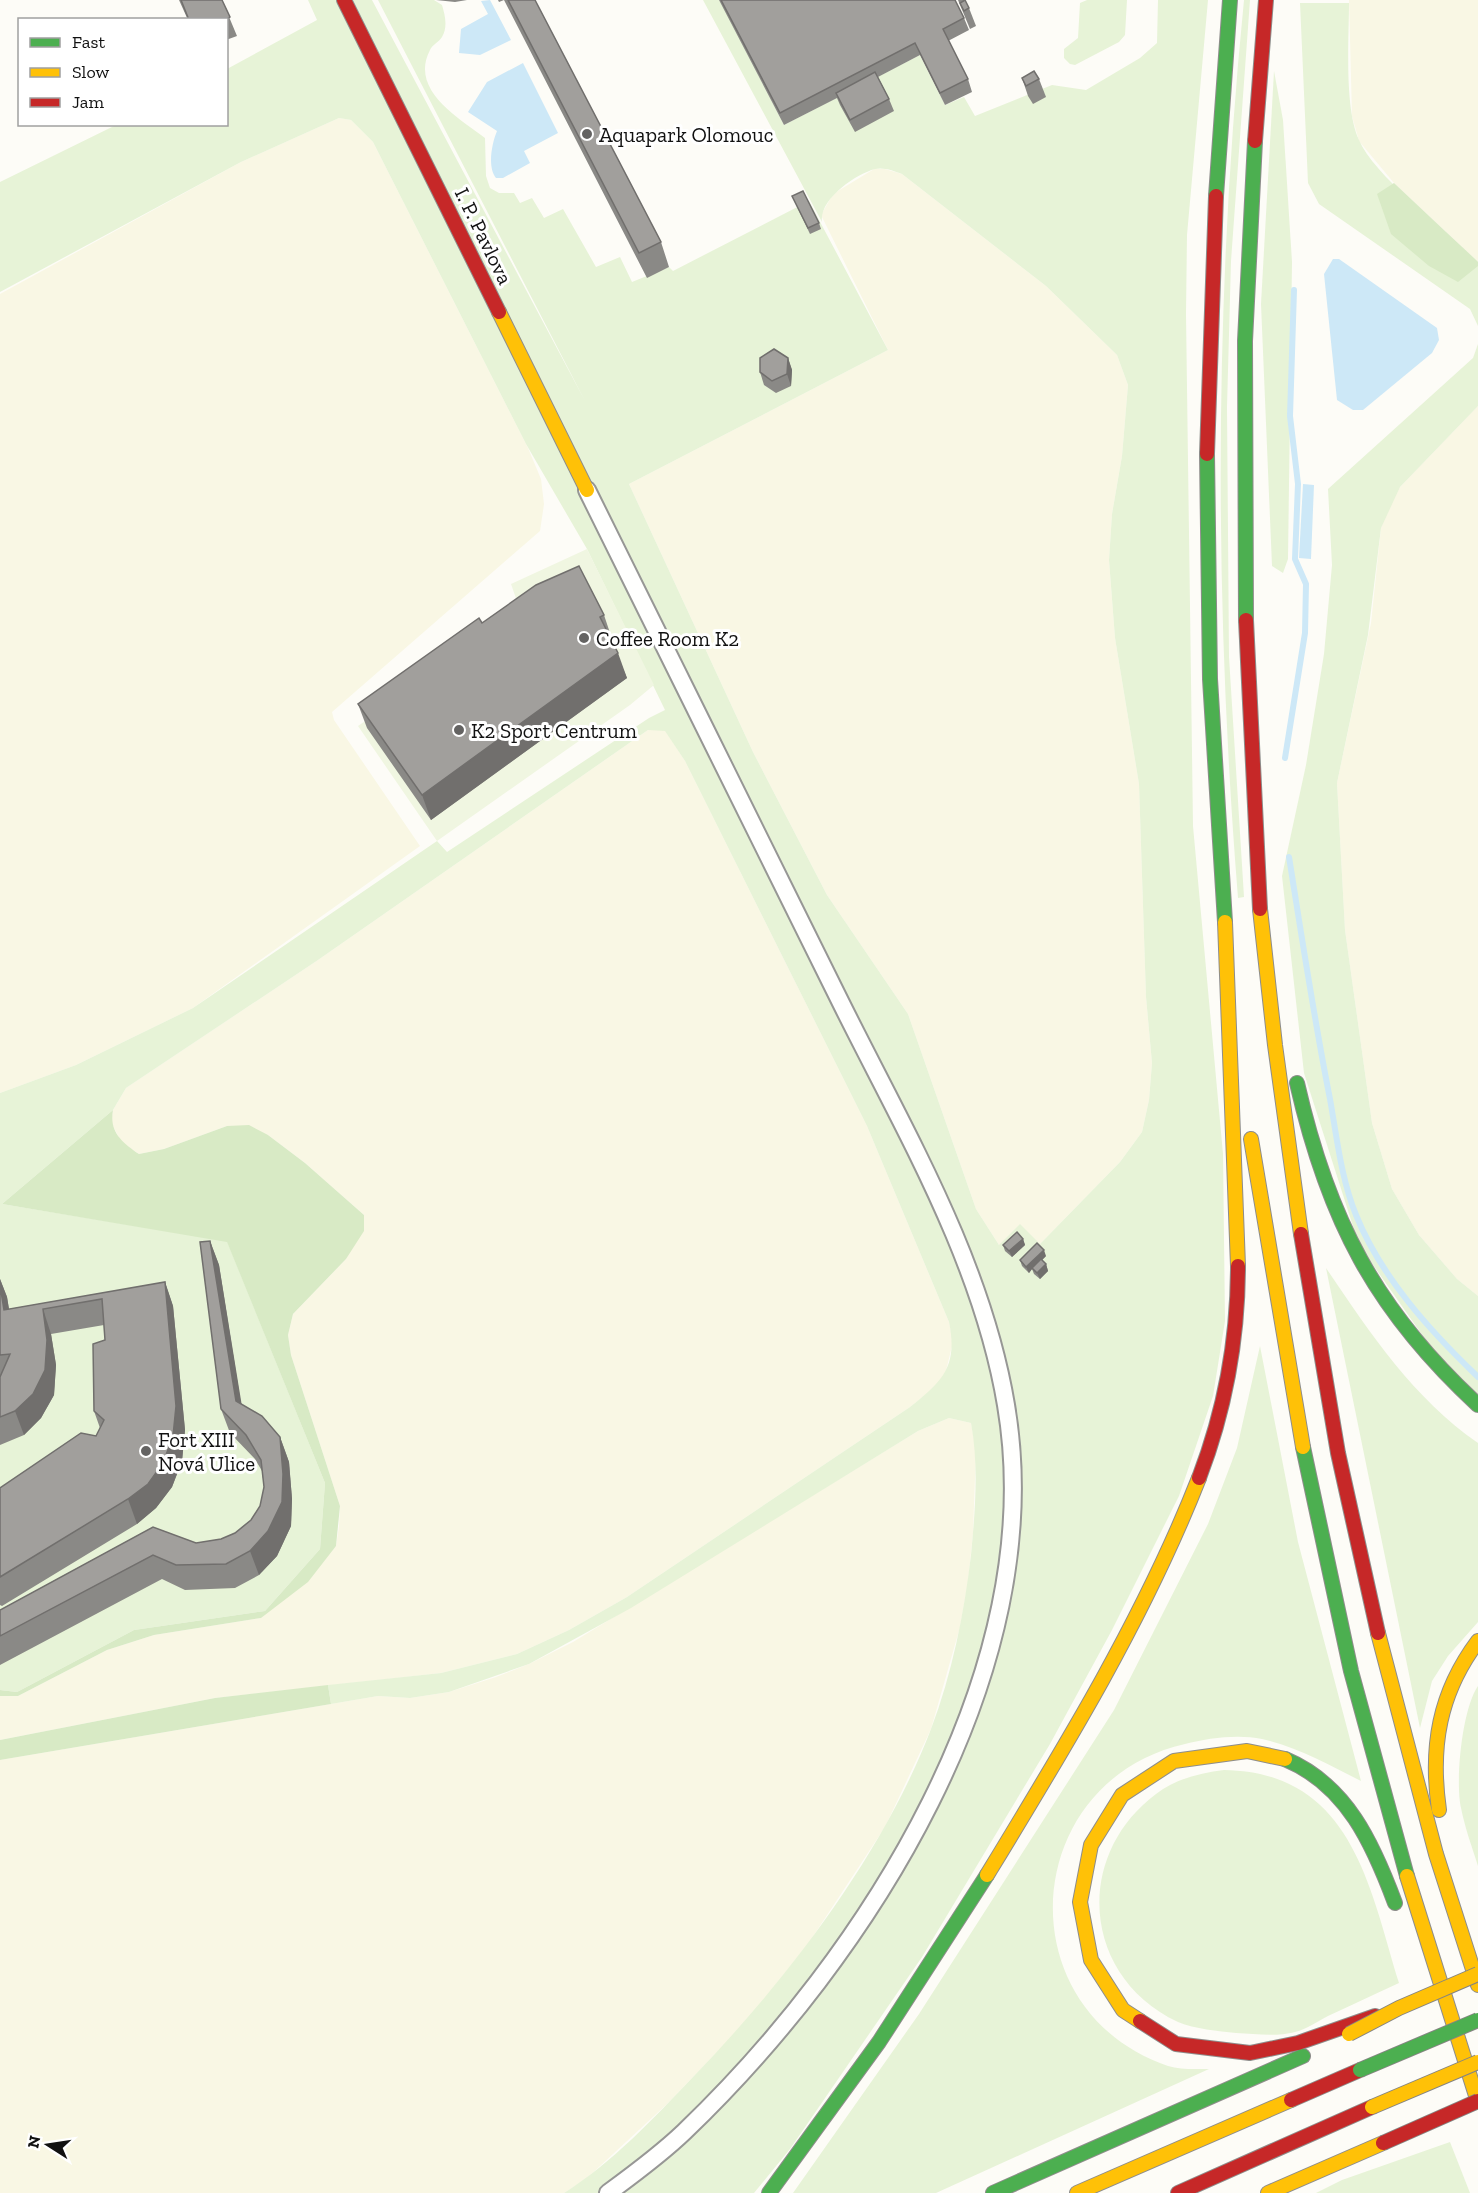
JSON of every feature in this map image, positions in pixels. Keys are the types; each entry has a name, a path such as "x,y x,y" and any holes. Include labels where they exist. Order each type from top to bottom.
{"main road":[{"name":"I. P. Pavlova","path":"344,0 587,490"},
{"path":"769,2193 872,2054 1007,1842 1114,1656 1200,1478 1228,1377 1238,1295 1236,1172 1225,922 1210,680 1206,481 1210,266 1230,0"},
{"path":"1266,0 1247,259 1242,454 1248,717 1260,909 1285,1128 1306,1276 1332,1419 1376,1619 1417,1782 1478,1985"},
{"path":"1260,909 1290,1052"},
{"path":"1225,922 1246,1107"},
{"path":"1295,1074 1313,1156 1336,1216 1365,1270 1402,1329 1443,1376 1478,1405"},
{"path":"1249,1130 1300,1436 1337,1612 1395,1834 1451,2021 1478,2102 1268,2193"},
{"path":"1464,1943 1436,1793 1436,1741 1441,1706 1447,1688 1466,1654 1478,1641"},
{"path":"1347,2030 1279,2049 1228,2053 1182,2046 1137,2022 1104,1986 1085,1944 1079,1899 1084,1864 1092,1840 1106,1815 1121,1797 1140,1780 1166,1764 1194,1755 1222,1750 1271,1755 1311,1773 1348,1805 1378,1853 1400,1918"},
{"path":"993,2193 1347,2030 1478,1974"},
{"path":"1425,1981 1451,2021"},
{"path":"1077,2193 1478,2019"},
{"path":"1178,2193 1478,2061"},
{"path":"1308,2193 1383,2143"}],"street":[{"path":"587,490 913,1147 970,1271 999,1367 1008,1412 1012,1476 1011,1526 1007,1565 990,1645 974,1696 936,1793 874,1905 822,1979 766,2047 682,2135 608,2193"}],"shaded area":[{"path":"1349,0 1478,0 1478,262 1394,183 1359,141 1352,116"},
{"path":"339,118 351,120 373,142 528,448 541,479 544,504 540,531 332,712 334,720 420,846 193,1008 76,1065 0,1093 0,294 241,162"},
{"path":"874,169 885,169 902,174 1046,286 1117,355 1128,385 1122,456 1112,514 1109,560 1115,638 1139,784 1146,997 1152,1063 1149,1100 1142,1132 1120,1162 1040,1244 999,1245 976,1209 908,1014 827,895 753,752 629,484 888,350 821,215 833,194"},
{"path":"1478,406 1478,1296 1457,1279 1419,1235 1392,1189 1372,1123 1345,930 1337,783 1371,623 1381,528 1389,506 1400,487"},
{"path":"648,730 665,730 685,761 867,1126 949,1322 953,1342 945,1375 936,1387 910,1407 627,1597 569,1630 517,1654 441,1673 215,1698 0,1740 0,1696 18,1696 107,1650 154,1635 261,1618 336,1546 340,1506 291,1355 288,1335 293,1314 346,1259 364,1215 305,1163 268,1135 227,1126 164,1149 139,1154 121,1142 111,1122 113,1110 126,1088 318,960"},
{"path":"949,1418 971,1423 976,1450 973,1533 968,1582 960,1627 931,1729 885,1827 808,1944 747,2021 667,2104 586,2179 564,2193 0,2193 0,1760 378,1696 410,1698 449,1692 496,1677 529,1664 573,1642 918,1431"}],"green space":[{"path":"308,0 372,0 585,401 378,0 434,0 442,5 445,21 444,33 431,48 425,64 426,78 431,90 451,112 485,138 486,176 490,188 499,193 514,193 520,203 532,198 544,218 563,209 596,267 620,257 632,282 669,267 673,271 809,201 888,350 629,484 753,752 827,895 908,1014 976,1209 999,1245 1020,1224 1040,1244 1120,1162 1142,1132 1149,1100 1152,1063 1146,997 1139,784 1115,638 1109,560 1112,514 1122,456 1128,385 1117,355 1046,286 902,174 875,169 858,176 832,196 826,205 822,222 703,0 720,0 784,125 920,55 945,105 964,97 975,116 1052,85 1086,90 1140,58 1157,43 1158,0 1208,0 1187,235 1186,314 1193,826 1223,1154 1225,1321 1213,1396 1179,1496 1112,1630 1050,1744 922,1957 790,2149 754,2193 564,2193 599,2168 632,2139 728,2040 763,2000 829,1914 887,1823 911,1776 931,1729 945,1687 961,1621 971,1555 976,1489 971,1423 949,1418 918,1431 631,1608 529,1664 449,1692 410,1698 378,1696 331,1704 328,1685 441,1673 517,1654 569,1630 627,1597 910,1407 939,1380 949,1361 951,1337 949,1322 867,1126 685,761 665,731 648,730 318,960 126,1088 113,1110 2,1204 227,1241 325,1483 320,1549 265,1611 134,1630 17,1692 0,1690 0,1093 76,1065 193,1008 437,841 447,852 649,718 665,710 587,549 526,444 373,142 351,120 339,118 241,162 0,292 0,182 114,126 228,126 228,68 317,20"},
{"path":"1087,0 1127,0 1125,35 1119,42 1075,65 1070,64 1064,58 1064,49 1078,38 1080,3"},
{"path":"1244,0 1250,0 1231,261 1227,407 1229,657 1244,897 1238,898 1225,674 1221,561 1221,449 1227,224"},
{"path":"1300,3 1349,3 1349,92 1354,126 1359,140 1367,155 1396,187 1478,262 1478,326 1470,309 1319,204 1308,183"},
{"path":"1274,71 1283,120 1292,262 1288,559 1283,573 1272,566 1261,304"},
{"path":"1394,183 1478,262 1478,266 1458,282 1429,266 1391,234 1377,194"},
{"path":"1478,344 1478,406 1400,487 1381,528 1368,635 1337,783 1345,930 1372,1123 1392,1189 1419,1235 1457,1279 1478,1296 1478,1395 1437,1356 1359,1245 1304,1073 1282,876 1306,765 1324,654 1332,565 1328,489 1473,358"},
{"path":"587,549 654,685 630,705 437,841 358,726 521,613 511,584"},
{"path":"113,1110 113,1124 118,1136 139,1154 164,1149 227,1126 249,1125 268,1135 305,1163 364,1215 364,1231 346,1259 293,1314 288,1335 291,1355 340,1506 336,1546 308,1582 261,1618 154,1635 107,1650 18,1696 0,1696 0,1690 17,1692 134,1630 265,1611 320,1549 325,1483 227,1242 2,1204"},
{"path":"1326,1268 1376,1340 1413,1385 1433,1406 1478,1443 1478,1622 1448,1656 1432,1681 1420,1728"},
{"path":"1260,1346 1298,1542 1361,1781 1301,1752 1262,1739 1223,1737 1185,1744 1130,1766 1089,1802 1064,1848 1053,1898 1058,1950 1079,1997 1115,2038 1168,2066 1183,2069 1209,2069 936,2193 793,2193 919,2014 1114,1710 1208,1524 1237,1448"},
{"path":"328,1685 331,1704 0,1760 0,1740 215,1698"},
{"path":"1478,1686 1478,1866 1463,1815 1459,1781 1464,1728 1472,1697"},
{"path":"1224,1770 1267,1776 1301,1790 1327,1812 1348,1840 1364,1873 1399,1983 1299,2031 1266,2035 1214,2030 1178,2022 1146,2002 1122,1976 1107,1946 1100,1914 1101,1882 1111,1849 1129,1820 1163,1789 1188,1778"},
{"path":"1450,2142 1470,2193 1316,2193 1342,2180"}],"water":[{"path":"490,0 511,40 480,55 459,53 461,29 488,14 481,1"},
{"path":"523,63 558,133 524,151 530,163 503,178 496,178 491,161 497,131 468,112 487,82"},
{"path":"1333,259 1339,259 1437,328 1439,340 1432,353 1363,410 1353,410 1337,400 1324,274"},
{"path":"1303,484 1314,485 1311,559 1299,558"}],"building":[{"path":"181,0 222,0 230,17 228,18 188,18"},
{"name":"Aquapark Olomouc","path":"508,0 535,0 661,242 639,253"},
{"path":"721,0 955,0 964,18 943,29 968,79 940,93 915,43 780,113"},
{"path":"965,0 969,8 964,11 960,3"},
{"path":"1034,71 1039,79 1026,86 1022,78"},
{"path":"875,72 889,99 850,120 836,93"},
{"path":"803,191 819,223 808,228 792,196"},
{"path":"774,349 788,358 787,374 772,381 760,372 760,358"},
{"path":"579,566 604,615 600,617 618,653 422,795 358,704 479,618 482,623 536,585"},
{"path":"1017,1232 1023,1239 1009,1251 1003,1245"},
{"path":"210,1241 236,1401 262,1416 280,1437 283,1474 282,1502 268,1531 250,1551 226,1564 176,1565 153,1555 0,1636 0,1610 153,1527 196,1543 221,1539 235,1533 251,1520 260,1506 264,1487 261,1460 246,1435 221,1409 200,1242"},
{"path":"1037,1243 1044,1250 1026,1267 1020,1260"},
{"path":"1041,1259 1046,1264 1037,1273 1032,1268"},
{"name":"Fort XIII Nová Ulice","path":"165,1282 176,1406 173,1436 163,1463 148,1484 128,1499 0,1577 0,1488 81,1433 96,1436 104,1420 94,1411 93,1344 105,1340 102,1299 43,1309 47,1340 45,1370 33,1394 15,1411 0,1417 0,1377 10,1354 0,1355 0,1285 4,1310"}],"waterway":[{"path":"1285,758 1305,633 1306,584 1295,559 1298,484 1290,416 1294,290"},
{"path":"1289,857 1337,1143 1356,1215 1379,1260 1408,1302 1478,1377"}],"traffic: fast":[{"path":"1216,196 1230,0"},
{"path":"1246,620 1245,341 1255,141"},
{"path":"1207,454 1210,679 1225,922"},
{"path":"1297,1083 1309,1132 1324,1177 1360,1259 1411,1334 1478,1405"},
{"path":"1303,1447 1351,1671 1407,1876"},
{"path":"1285,1759 1307,1770 1341,1800 1367,1838 1395,1903"},
{"path":"769,2193 879,2042 987,1875"},
{"path":"1360,2070 1478,2020"},
{"path":"993,2193 1303,2056"}],"traffic: slow":[{"path":"499,312 587,490"},
{"path":"1260,909 1275,1045 1301,1234"},
{"path":"1225,922 1238,1266"},
{"path":"1251,1139 1303,1447"},
{"path":"987,1875 1102,1681 1154,1581 1199,1478"},
{"path":"1378,1633 1436,1854 1478,1985"},
{"path":"1439,1810 1436,1764 1440,1721 1454,1680 1478,1641"},
{"path":"1140,2021 1123,2010 1091,1960 1080,1902 1091,1845 1122,1795 1174,1761 1247,1751 1285,1759"},
{"path":"1407,1876 1478,2102"},
{"path":"1349,2034 1399,2008 1478,1974"},
{"path":"1372,2107 1478,2062"},
{"path":"1077,2193 1291,2100"},
{"path":"1268,2193 1383,2143"}],"traffic: jam":[{"path":"344,0 499,312"},
{"path":"1255,141 1266,0"},
{"path":"1207,454 1216,196"},
{"path":"1246,620 1260,909"},
{"path":"1301,1234 1338,1453 1378,1633"},
{"path":"1199,1478 1223,1400 1233,1347 1238,1266"},
{"path":"1140,2021 1176,2044 1250,2053 1298,2043 1375,2016"},
{"path":"1291,2100 1360,2070"},
{"path":"1383,2143 1478,2101"},
{"path":"1178,2193 1372,2107"}],"place":[{"name":"Aquapark Olomouc","path":"587,134"},
{"name":"Coffee Room K2","path":"584,638"},
{"name":"K2 Sport Centrum","path":"459,730"},
{"name":"Fort XIII Nová Ulice","path":"146,1451"}]}
